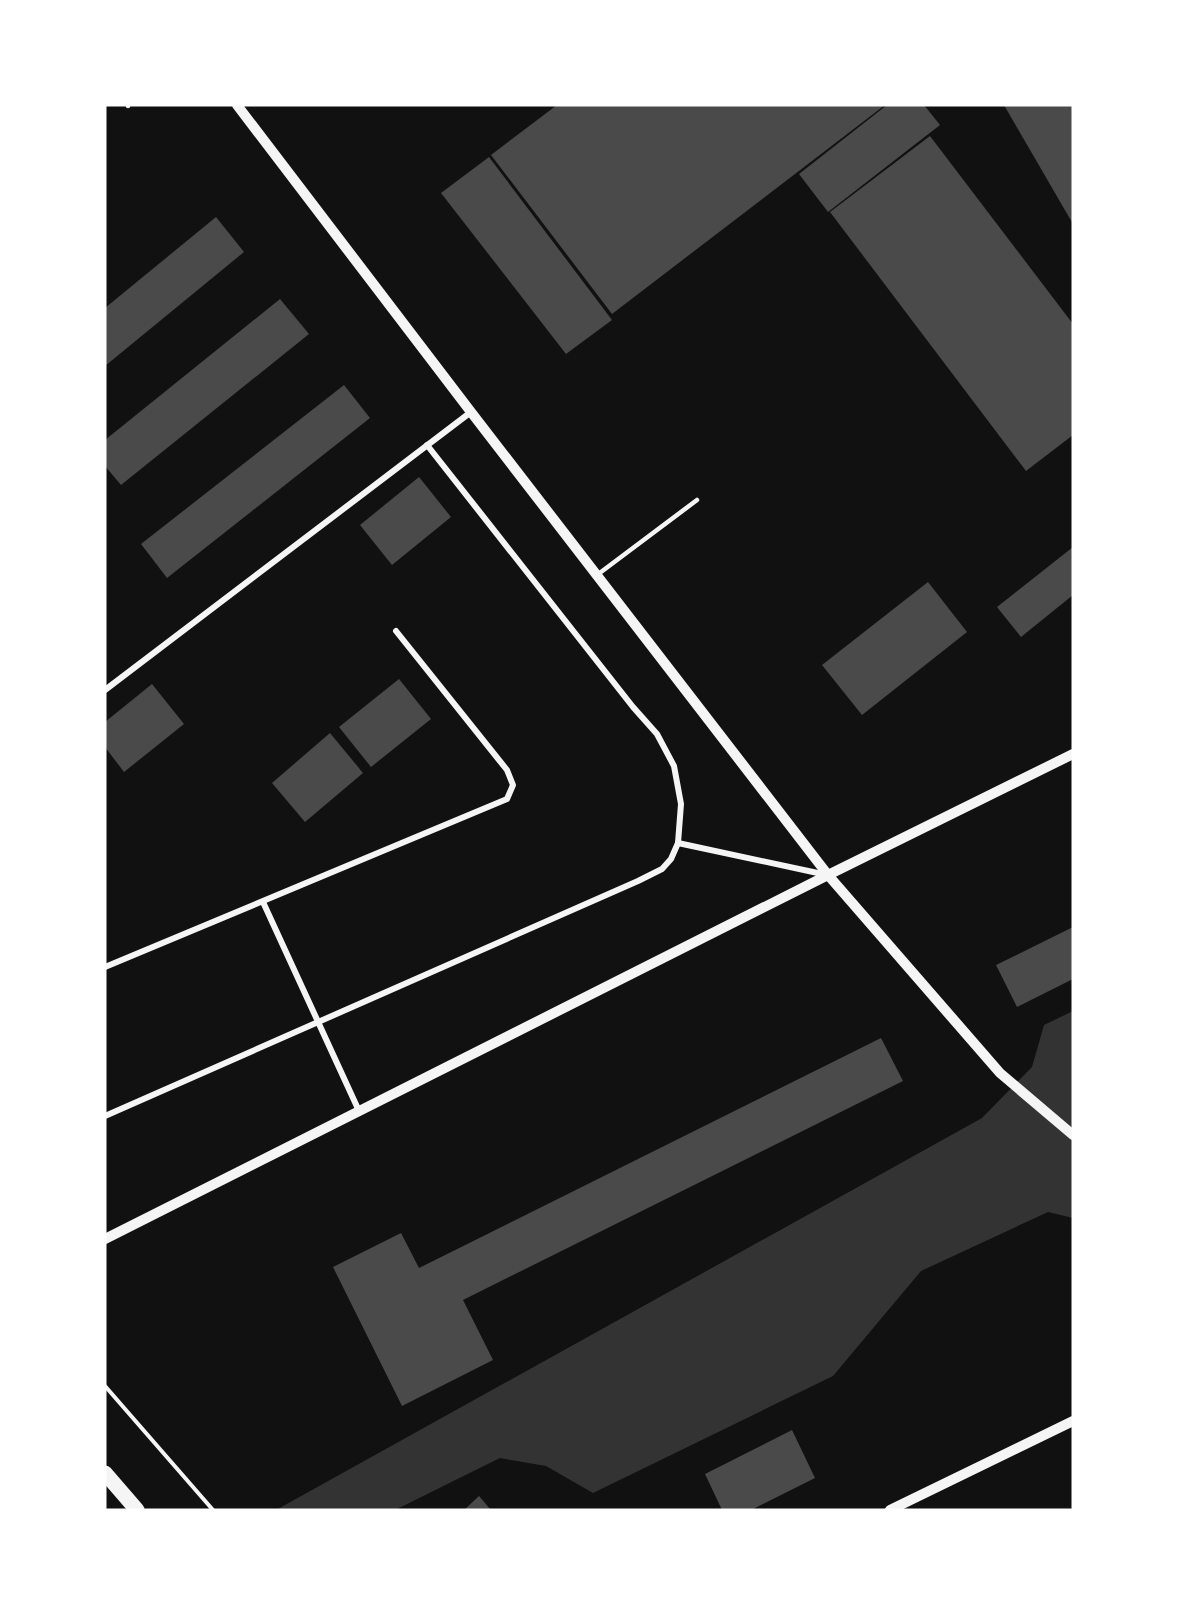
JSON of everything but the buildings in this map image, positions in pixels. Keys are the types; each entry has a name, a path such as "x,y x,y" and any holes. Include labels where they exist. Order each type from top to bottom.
{"main road":[{"path":"105,1473 137,1510"}],"street":[{"path":"237,105 828,875 1000,1072 1073,1135"},
{"path":"105,690 471,412"},
{"path":"105,1116 638,881 662,868 671,859 678,843 681,804 674,766 657,734 633,707 428,446"},
{"path":"105,968 507,799 513,785 507,770 396,631"},
{"path":"105,1239 1073,754"},
{"path":"678,843 828,875"},
{"path":"263,902 359,1111"},
{"path":"890,1510 1073,1421"}],"lane":[{"path":"597,575 697,500"}],"path":[{"path":"105,1386 213,1510"}],"shaded area":[{"path":"1073,1011 1073,1218 1048,1212 921,1271 833,1376 593,1493 546,1466 500,1458 395,1510 276,1510 982,1118 1032,1067 1044,1025"}]}
